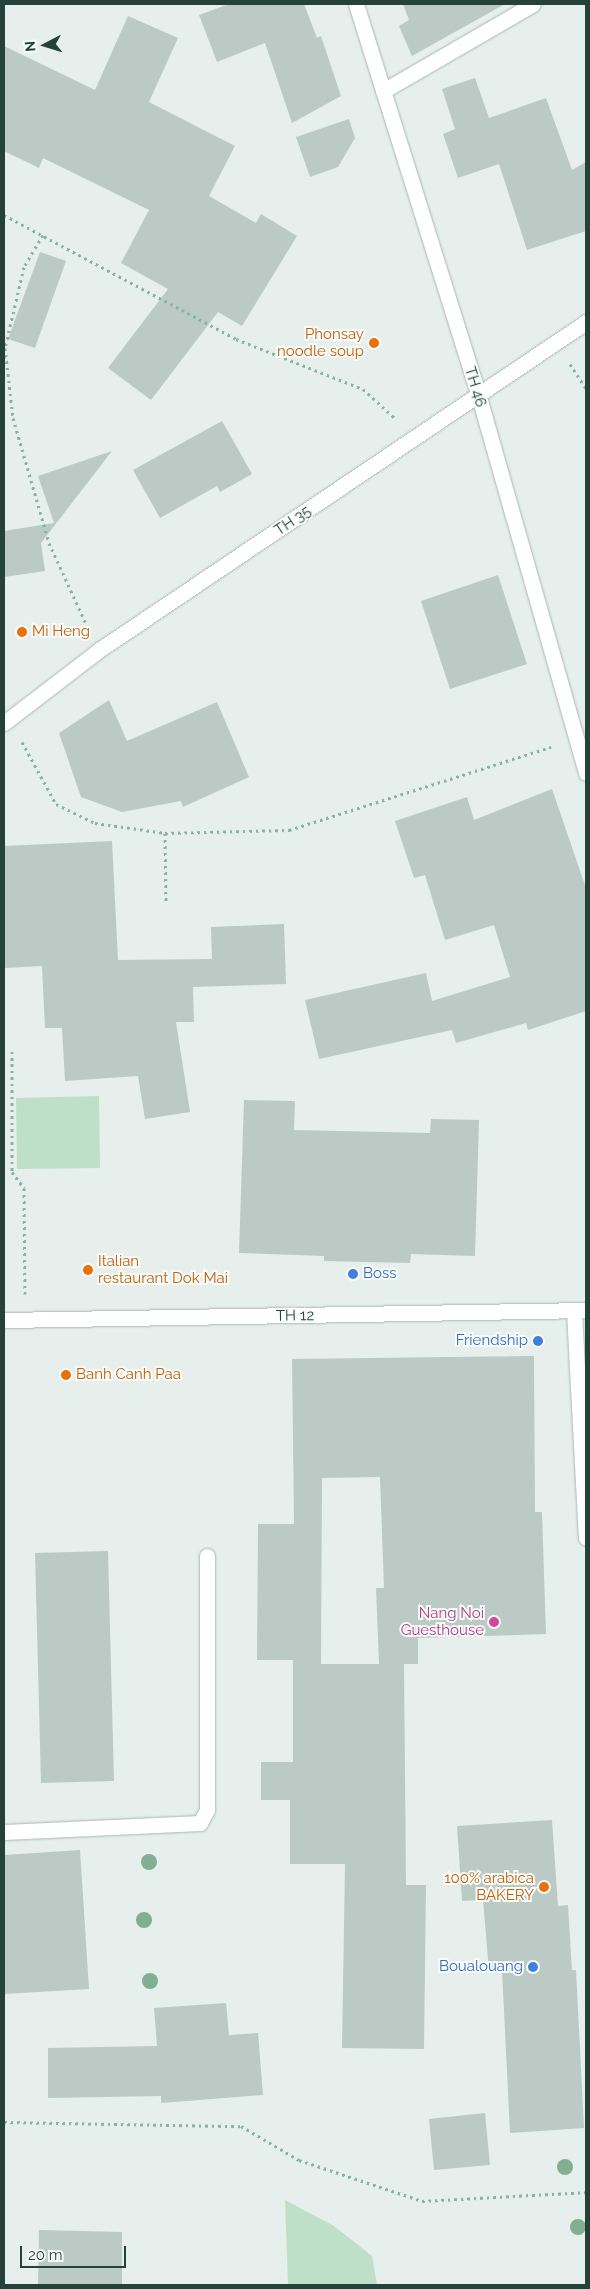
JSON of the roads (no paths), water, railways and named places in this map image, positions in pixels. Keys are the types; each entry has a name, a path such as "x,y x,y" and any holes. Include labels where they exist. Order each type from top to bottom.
{"street":[{"name":"TH 46","path":"356,4 479,397 575,740 586,773"},
{"path":"383,91 533,4"},
{"name":"TH 35","path":"7,721 98,650 479,397 586,322"},
{"path":"580,1310 586,1538"},
{"name":"TH 12","path":"4,1320 580,1310"},
{"path":"4,1832 200,1824 206,1810 206,1556"}],"place":[{"name":"Phonsay noodle soup","path":"374,343"},
{"name":"Mi Heng","path":"22,632"},
{"name":"Italian restaurant Dok Mai","path":"88,1270"},
{"name":"Boss","path":"353,1274"},
{"name":"Friendship","path":"538,1341"},
{"name":"Banh Canh Paa","path":"66,1375"},
{"name":"Nang Noi Guesthouse","path":"494,1622"},
{"name":"100% arabica BAKERY","path":"544,1887"},
{"name":"Boualouang","path":"533,1967"}]}
